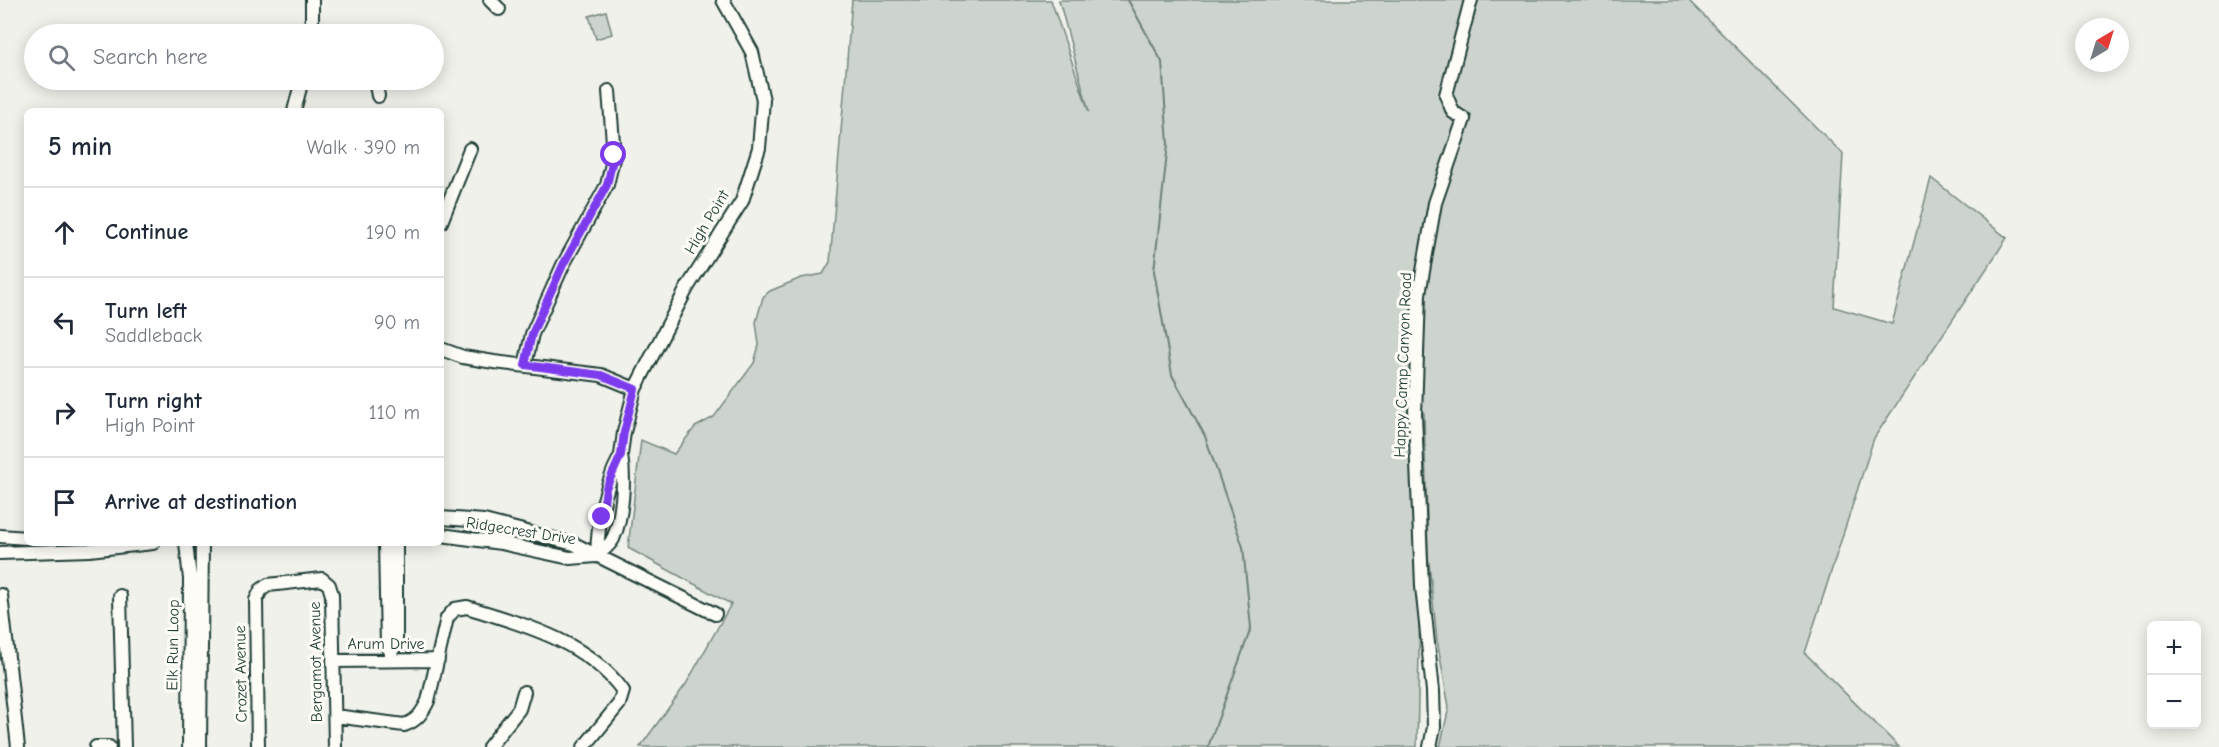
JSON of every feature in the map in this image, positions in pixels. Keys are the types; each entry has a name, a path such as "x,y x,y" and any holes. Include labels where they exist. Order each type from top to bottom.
{"street":[{"path":"312,0 312,24"},
{"name":"High Point","path":"597,556 598,531 609,484 621,455 624,432 635,389 687,288 742,201 759,148 763,100 752,52 723,0"},
{"name":"Happy Camp Canyon Road","path":"1430,747 1434,727 1433,691 1422,586 1415,414 1419,294 1434,203 1464,119 1453,112 1446,95 1471,0"},
{"path":"295,108 299,90"},
{"path":"377,90 378,96"},
{"path":"525,365 532,334 563,265 607,185 614,155 609,91"},
{"path":"444,214 470,149"},
{"path":"444,350 463,357 601,375 635,389"},
{"name":"High Point","path":"597,556 613,541 623,494 621,455"},
{"path":"609,484 611,482 622,485"},
{"name":"Ridgecrest Drive","path":"444,518 495,524 574,544 715,614"},
{"name":"Ridgecrest Drive","path":"444,535 501,543 570,558 597,556"},
{"path":"0,536 24,538"},
{"path":"0,553 89,550 126,546"},
{"name":"Elk Run Loop","path":"186,546 190,579 189,747"},
{"name":"Elk Run Loop","path":"200,747 202,546"},
{"path":"385,546 387,646 391,656"},
{"path":"391,656 396,645 396,546"},
{"name":"Crozet Avenue","path":"258,747 256,600 261,590 268,585 322,579"},
{"name":"Bergamot Avenue","path":"322,579 328,585 332,595 335,747"},
{"path":"1,595 18,747"},
{"path":"120,596 124,747"},
{"path":"335,716 404,725 413,722 428,701 446,622 455,609 467,607 540,630 587,657 616,682 623,691 619,704 584,747"},
{"name":"Arum Drive","path":"333,661 391,656 438,660"},
{"path":"489,747 519,709 524,692"},
{"path":"96,747 110,747"}],"shaded area":[{"path":"852,0 1051,0 1089,112 1059,0 1688,0 1843,154 1834,307 1892,324 1931,178 2007,238 1874,438 1805,653 1899,747 1440,747 1449,707 1437,640 1428,554 1424,412 1417,747 640,747 686,684 731,604 628,548 641,440 674,454 695,427 714,417 754,363 759,345 756,322 763,297 770,291 801,278 823,274 830,262"},
{"path":"606,11 612,34 596,39 589,16"}],"waterway":[{"path":"1128,0 1162,62 1168,144 1154,271 1172,375 1205,436 1243,547 1251,628 1208,747"}],"route":[{"path":"602,517 606,488 621,455 624,432 635,389 601,375 525,365 532,334 563,265 607,185 614,155"}]}
